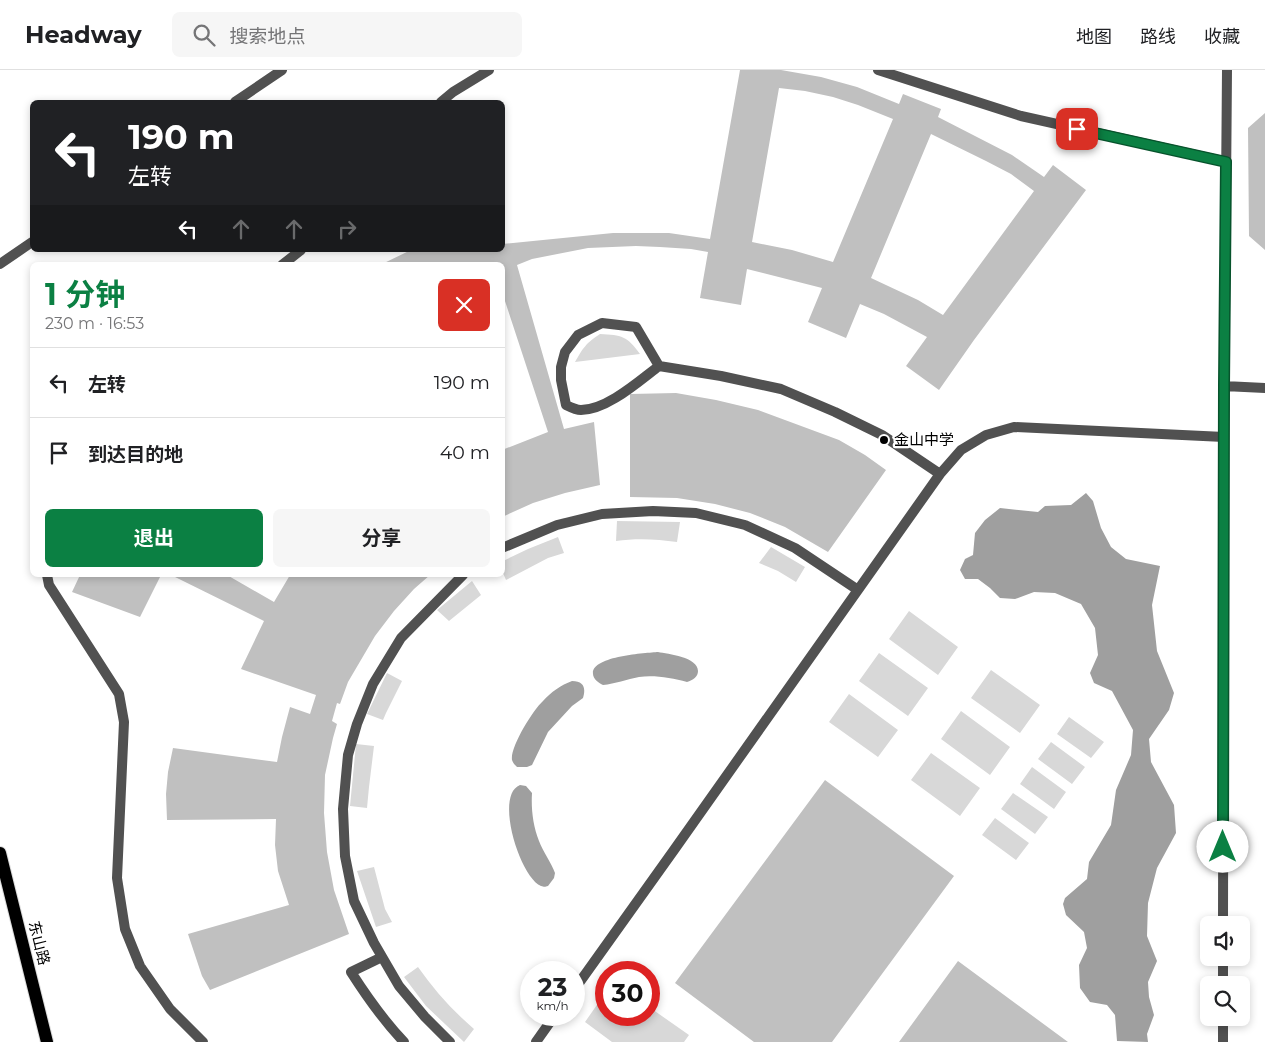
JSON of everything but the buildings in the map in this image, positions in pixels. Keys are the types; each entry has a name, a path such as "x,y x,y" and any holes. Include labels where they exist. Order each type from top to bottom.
{"main road":[{"name":"东山路","path":"0,853 47,1042"}],"street":[{"path":"238,100 282,70"},
{"path":"443,100 489,70"},
{"path":"878,70 1021,116 1226,162"},
{"path":"1223,916 1224,386 1228,70"},
{"path":"0,264 30,243"},
{"path":"286,262 298,252"},
{"path":"659,366 636,327 602,323 578,335 565,352 561,367 561,380 566,405 579,410 596,408 614,398 659,366 721,376 782,389 836,412 882,435 940,474"},
{"path":"1224,386 1265,388"},
{"path":"585,975 940,474 961,450 986,435 1014,427 1224,437"},
{"path":"505,547 557,525 602,514 653,511 696,514 745,525 795,548 858,590"},
{"path":"47,577 49,585 119,694 124,722 117,878 125,929 140,966 170,1009 203,1042"},
{"path":"450,1042 425,1017 399,986 374,942 354,901 345,856 343,809 348,756 357,724 373,684 401,638 460,577"},
{"path":"382,957 351,972 367,998 404,1042"},
{"path":"536,1042 547,1026"},
{"path":"1223,1026 1223,1042"}],"shaded area":[{"path":"600,334 619,336 627,340 640,354 575,362 585,346"},
{"path":"1086,493 1093,501 1101,528 1111,547 1126,559 1160,566 1152,605 1157,651 1174,693 1169,710 1149,739 1151,762 1174,805 1176,833 1157,868 1148,903 1147,936 1157,961 1148,982 1149,997 1154,1015 1147,1034 1148,1042 1117,1041 1115,1015 1107,1005 1090,1002 1080,988 1079,965 1087,948 1084,932 1066,915 1063,904 1065,898 1087,879 1089,862 1111,825 1116,790 1131,755 1133,730 1112,691 1094,683 1090,673 1098,655 1095,628 1081,604 1055,593 1034,592 1015,599 1000,598 978,579 965,579 960,570 965,559 973,555 975,533 985,520 1000,508 1038,512 1045,506 1071,505"},
{"path":"617,521 680,522 677,542 646,539 616,541"},
{"path":"558,537 564,553 548,558 506,580 505,560"},
{"path":"771,547 805,567 796,582 778,571 759,563"},
{"path":"472,581 481,595 449,621 437,610"},
{"path":"909,611 958,647 938,675 889,639"},
{"path":"658,652 688,659 697,666 697,675 687,682 663,677 645,676 603,685 596,681 593,676 595,668 610,659"},
{"path":"879,653 928,688 908,716 859,681"},
{"path":"991,670 1040,705 1020,733 971,698"},
{"path":"387,673 402,681 383,720 367,714"},
{"path":"572,681 582,684 583,698 572,706 548,732 532,765 517,767 513,763 512,754 528,720 549,695"},
{"path":"849,694 898,730 878,757 829,722"},
{"path":"961,711 1010,747 990,775 941,739"},
{"path":"1069,717 1104,742 1091,758 1057,734"},
{"path":"1051,742 1085,767 1072,784 1038,759"},
{"path":"356,744 374,746 367,808 350,806"},
{"path":"931,753 980,788 960,816 911,780"},
{"path":"1032,767 1066,792 1054,809 1020,784"},
{"path":"520,785 526,786 532,793 535,829 555,873 548,886 541,886 525,868 513,836 509,804 513,792"},
{"path":"1013,793 1048,817 1035,834 1001,809"},
{"path":"995,818 1029,843 1016,860 982,835"},
{"path":"374,867 385,909 392,922 376,927 357,871"},
{"path":"418,967 444,1000 474,1029 464,1042 426,1006 404,977"},
{"path":"595,1008 595,1026 660,1026 660,1015 689,1035 684,1042 612,1042 585,1022"}],"place":[{"name":"金山中学","path":"884,440"}],"route":[{"path":"1077,129 1226,162 1223,847"}]}
